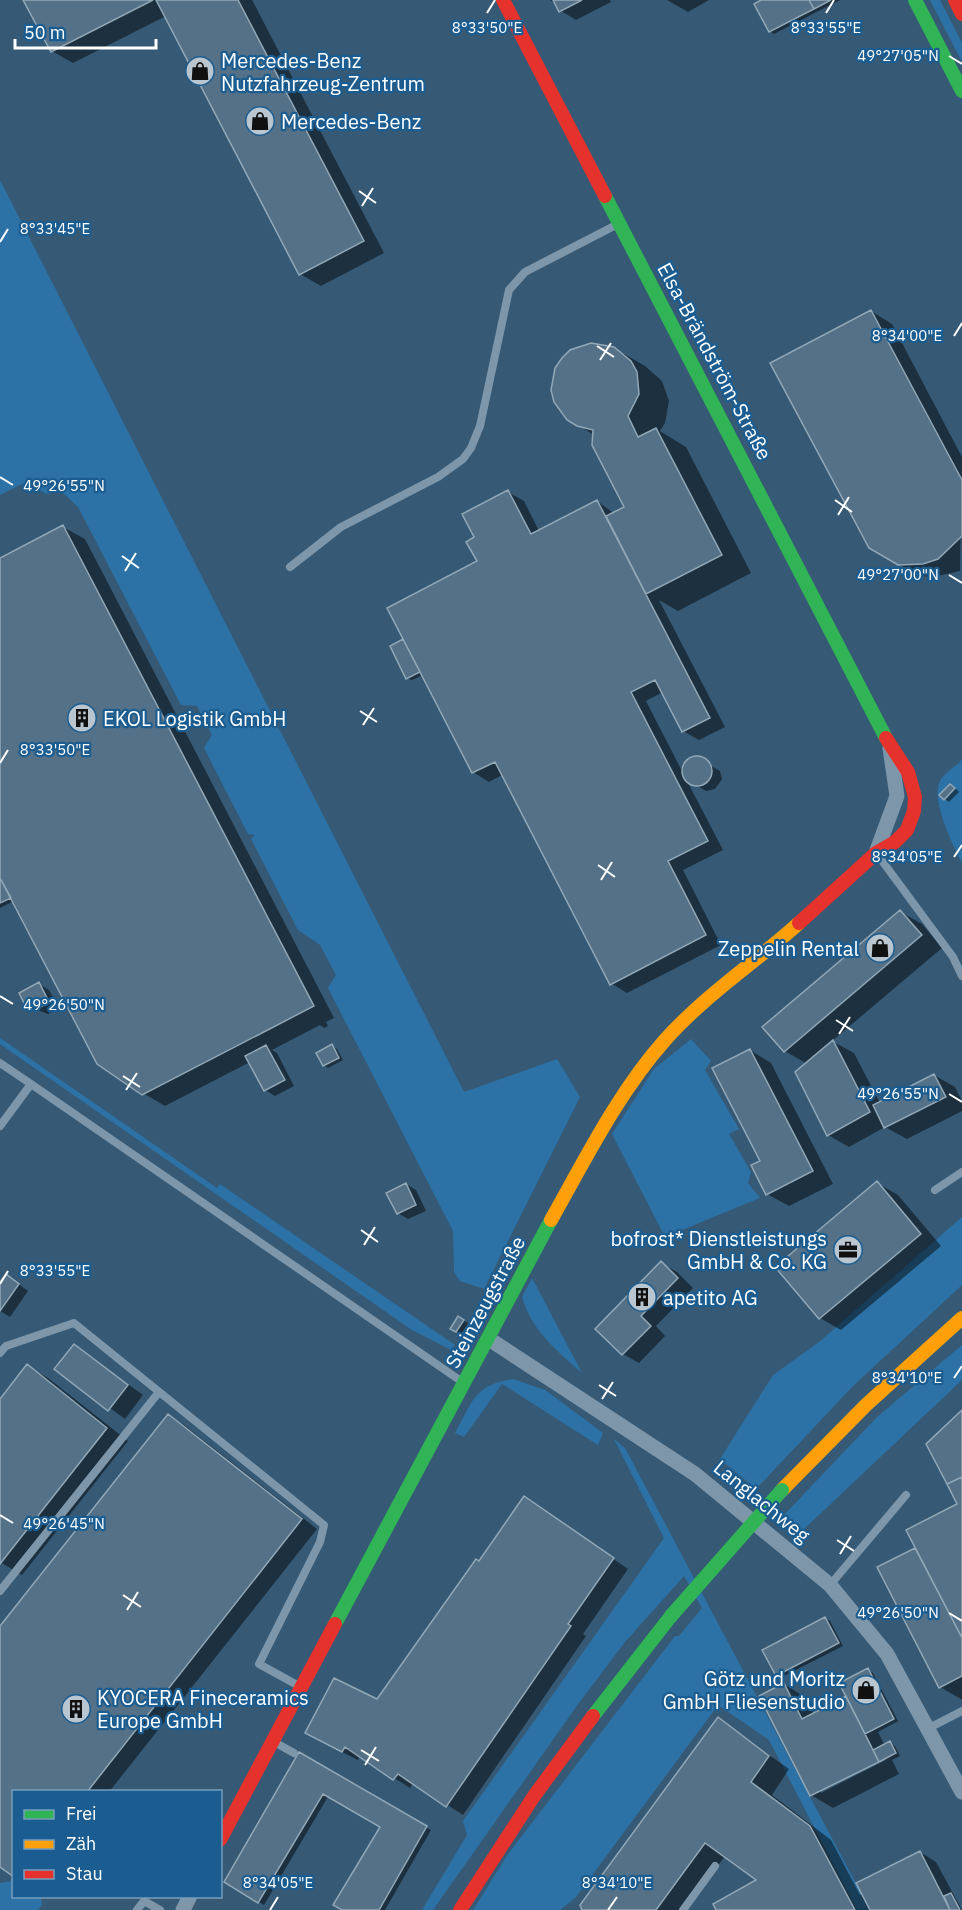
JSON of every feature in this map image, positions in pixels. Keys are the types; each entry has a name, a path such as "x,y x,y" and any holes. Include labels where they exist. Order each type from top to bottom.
{"main road":[{"name":"Elsa-Brändström-Straße","path":"503,0 889,742"},
{"path":"915,0 962,91"},
{"path":"955,0 962,14"},
{"name":"Steinzeugstraße","path":"222,1836 617,1103 637,1074 693,1012 789,932 876,853"},
{"path":"460,1910 491,1858 598,1707 671,1617 782,1490 866,1405 962,1318"}],"street":[{"name":"Elsa-Brändström-Straße","path":"876,853 897,796 889,742"},
{"name":"Langlachweg","path":"489,1339 575,1393 695,1474 830,1585 887,1654 962,1792"}],"lane":[{"path":"290,567 341,527 438,477 464,459 480,426 509,290 515,279 620,223"},
{"path":"876,853 953,957 962,976"},
{"path":"0,1063 465,1384"},
{"path":"0,1126 31,1084"},
{"path":"935,1190 962,1172"},
{"path":"0,1353 6,1346 74,1323 324,1524 320,1542 259,1664 302,1688"},
{"path":"1,1587 159,1392"},
{"path":"830,1585 906,1496"},
{"path":"929,1728 962,1711"},
{"path":"273,1742 294,1753"},
{"path":"683,1910 715,1866"},
{"path":"137,1910 144,1901 160,1910"}],"shaded area":[{"path":"930,0 940,0 962,43 962,62"},
{"path":"0,180 464,1092 557,1059 580,1097 484,1289 460,1281 454,1272 453,1231 328,988 336,975 320,945 298,930 251,839 255,835 248,834 204,748 212,735 197,706 181,705 78,507 61,491 46,494 26,482 0,495"},
{"path":"962,760 962,863 940,809 938,787 941,779"},
{"path":"0,1038 217,1188 220,1184 455,1345 451,1350 412,1330 0,1044"},
{"path":"691,1039 711,1061 705,1070 739,1129 729,1134 751,1172 748,1183 760,1198 665,1237 612,1134 654,1069"},
{"path":"962,1217 962,1285 852,1387 756,1489 720,1459 773,1375 819,1342"},
{"path":"532,1278 582,1373 546,1339 526,1309 522,1297"},
{"path":"962,1345 962,1380 803,1530 784,1515 877,1417"},
{"path":"513,1379 545,1390 603,1433 598,1445 502,1384 464,1437 455,1433 471,1403 482,1390 490,1385"},
{"path":"614,1439 625,1448 870,1910 857,1910 769,1740 718,1705 576,1897 560,1910 473,1910 508,1854 675,1636 679,1636 702,1608 684,1576 625,1642 576,1707 433,1910 422,1910 467,1835 463,1821 664,1538"},
{"path":"12,1881 12,1898 41,1898 42,1905 38,1910 0,1910 0,1883"}],"building":[{"path":"23,0 153,0 51,52"},
{"name":"Mercedes-Benz","path":"156,0 238,0 364,241 299,275"},
{"path":"553,0 582,0 559,12"},
{"path":"761,0 809,0 814,9 769,32 754,4"},
{"path":"809,0 831,0 814,9"},
{"path":"871,310 962,480 962,536 938,559 923,564 898,565 869,548 770,363"},
{"path":"591,343 614,347 631,361 637,372 639,394 628,416 638,437 656,428 722,555 646,594 606,516 624,507 592,445 593,430 577,426 567,420 554,402 551,390 555,368 562,358 570,350"},
{"path":"508,490 531,534 597,500 710,718 682,732 655,680 631,692 708,841 668,861 706,935 610,985 495,762 472,773 387,608 477,561 466,542 474,537 462,514"},
{"name":"EKOL Logistik GmbH","path":"63,525 314,1006 142,1095 97,1064 0,878 0,558"},
{"path":"403,639 420,672 406,679 390,646"},
{"path":"697,756 703,757 711,765 711,777 703,785 697,786 691,785 683,777 682,771 683,765 691,757"},
{"path":"950,784 955,788 944,800 939,795"},
{"path":"0,878 11,898 0,903"},
{"path":"900,910 922,935 784,1052 762,1027"},
{"path":"39,982 49,1002 37,1009 34,1003 26,1007 19,993"},
{"path":"833,1040 870,1112 827,1136 795,1072"},
{"path":"332,1044 339,1058 323,1066 316,1053"},
{"path":"266,1045 285,1080 264,1091 245,1056"},
{"path":"750,1049 813,1171 766,1195 751,1165 760,1161 712,1068"},
{"path":"934,1074 946,1097 884,1128 873,1105"},
{"name":"bofrost* Dienstleistungs GmbH & Co. KG","path":"877,1181 921,1234 819,1319 775,1267"},
{"path":"406,1183 416,1205 397,1214 386,1193"},
{"name":"apetito AG","path":"661,1261 678,1278 641,1316 651,1326 622,1355 595,1329"},
{"path":"6,1274 19,1284 0,1311 0,1282"},
{"path":"458,1316 464,1320 456,1332 450,1329"},
{"path":"74,1344 128,1385 108,1411 54,1369"},
{"path":"27,1364 107,1428 0,1564 0,1399"},
{"path":"962,1410 962,1477 947,1484 926,1444"},
{"name":"KYOCERA Fineceramics Europe GmbH","path":"168,1414 302,1519 89,1790 12,1790 12,1876 0,1867 0,1626"},
{"path":"962,1477 962,1638 906,1530 957,1504 947,1484"},
{"path":"524,1496 614,1558 568,1624 571,1626 446,1807 398,1774 393,1780 345,1747 342,1752 305,1733 334,1678 377,1699 476,1559 479,1561"},
{"path":"915,1548 962,1638 962,1676 939,1688 877,1567"},
{"path":"825,1617 839,1643 776,1676 762,1650"},
{"path":"868,1668 894,1719 865,1734 839,1683"},
{"path":"784,1683 802,1719 846,1696 879,1762 810,1796 759,1696"},
{"path":"718,1717 769,1756 751,1782 810,1826 855,1910 716,1910 713,1904 756,1880 705,1843 656,1910 582,1910 580,1905"},
{"path":"890,1741 896,1753 879,1762 873,1750"},
{"path":"299,1752 427,1826 379,1910 342,1910 333,1905 380,1827 323,1794 258,1903 224,1882"},
{"path":"920,1851 950,1910 870,1910 856,1883"},
{"path":"951,1893 960,1910 950,1910 944,1896"}],"traffic: fast":[{"path":"915,0 962,91"},
{"path":"605,196 886,738"},
{"path":"335,1624 551,1220"},
{"path":"671,1616 782,1490"},
{"path":"593,1716 671,1616"}],"traffic: slow":[{"path":"551,1220 590,1150 648,1060 697,1008 799,923"},
{"path":"782,1490 866,1405 962,1318"}],"traffic: jam":[{"path":"503,0 605,196"},
{"path":"955,0 962,14"},
{"path":"799,923 876,853 895,842 907,830 914,811 915,797 908,772 886,738"},
{"path":"222,1836 335,1624"},
{"path":"460,1910 534,1796 593,1716"}],"place":[{"name":"Mercedes-Benz Nutzfahrzeug-Zentrum","path":"200,71"},
{"name":"Mercedes-Benz","path":"260,121"},
{"name":"EKOL Logistik GmbH","path":"82,718"},
{"name":"Zeppelin Rental","path":"880,948"},
{"name":"bofrost* Dienstleistungs GmbH & Co. KG","path":"848,1250"},
{"name":"apetito AG","path":"642,1297"},
{"name":"Götz und Moritz GmbH Fliesenstudio","path":"866,1690"},
{"name":"KYOCERA Fineceramics Europe GmbH","path":"76,1709"}]}
